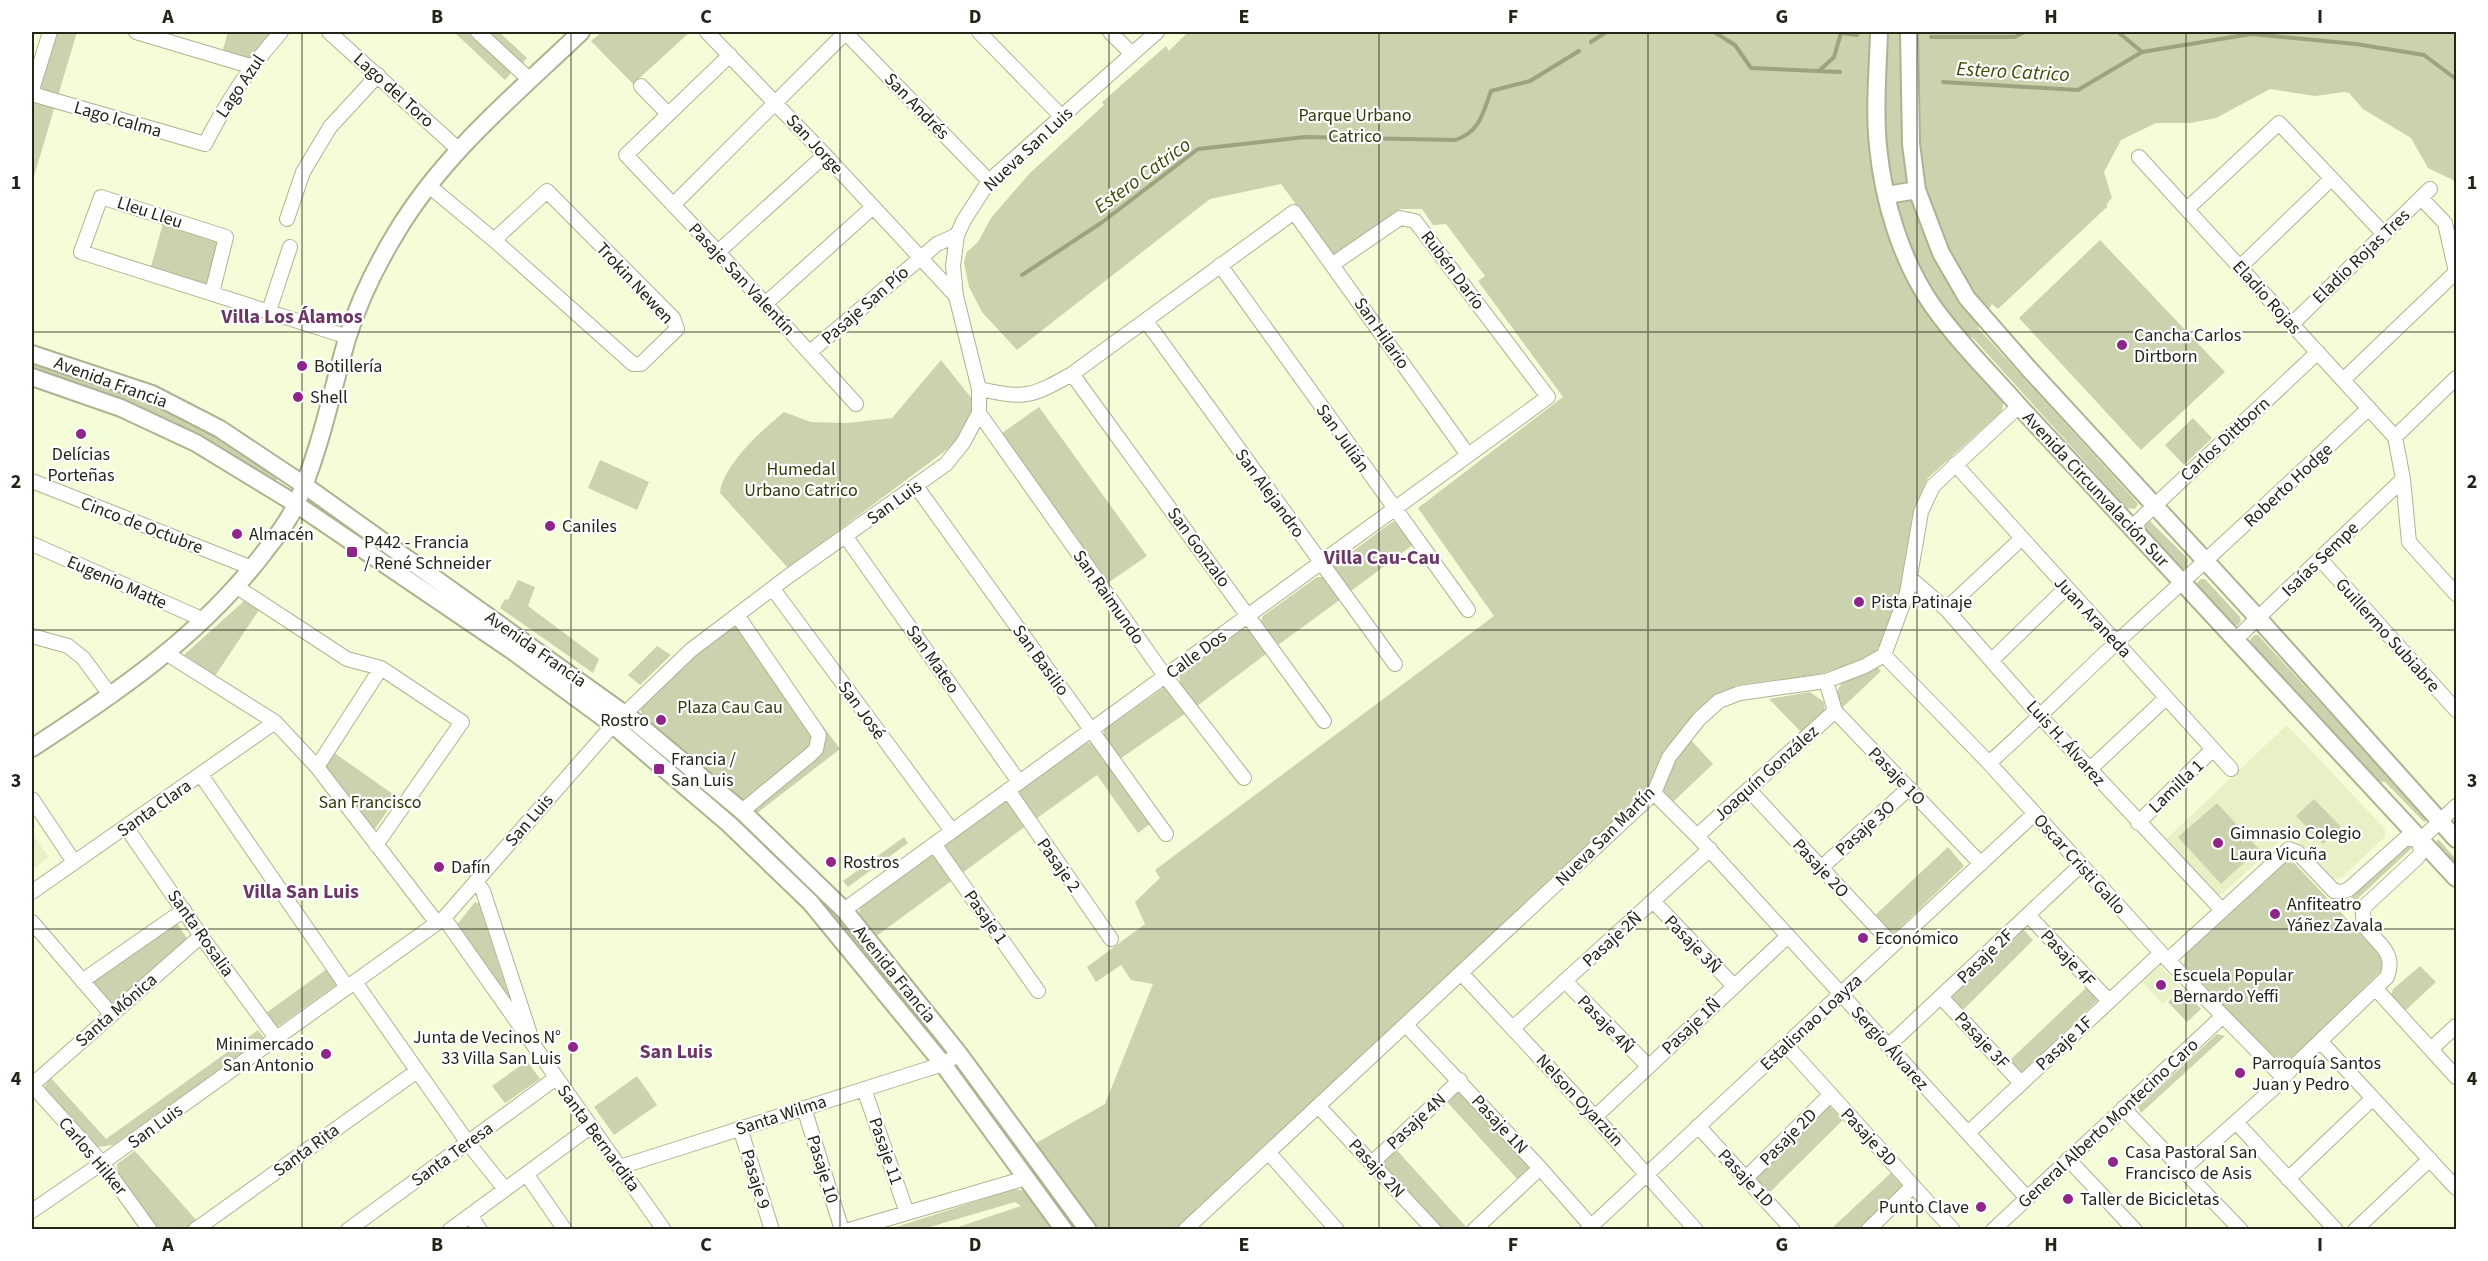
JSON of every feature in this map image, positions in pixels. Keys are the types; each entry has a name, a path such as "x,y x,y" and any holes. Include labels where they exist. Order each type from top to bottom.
{"main road":[{"path":"32,748 111,696 166,653 237,587 282,531 304,484 348,337 381,260 428,185 458,149 581,32"},
{"name":"Avenida Circunvalación Sur","path":"1879,32 1878,146 1887,195 1895,227 1930,303 2019,406 2457,878"},
{"name":"Avenida Circunvalación Sur","path":"1909,40 1911,144 1917,190 1941,253 1967,298 2457,839"},
{"path":"1887,195 1917,190"},
{"name":"Avenida Francia","path":"32,354 161,398 220,429 304,484 437,579 613,725 729,824 810,902 943,1064 1064,1230"},
{"name":"Avenida Francia","path":"32,377 121,408 167,428 296,504 426,594 518,646 625,713 742,811 844,910 959,1054 1088,1230"},
{"path":"426,594 437,579"},
{"path":"729,824 742,811"},
{"path":"810,902 824,889"}],"street":[{"path":"32,92 50,32"},
{"path":"136,32 250,66"},
{"name":"Lago Azul","path":"205,144 227,102 250,66 280,32"},
{"name":"Lago del Toro","path":"329,32 458,149"},
{"path":"478,32 530,80"},
{"name":"San Jorge","path":"707,32 956,296"},
{"path":"673,205 846,32"},
{"name":"San Andrés","path":"846,32 989,181"},
{"path":"979,32 1062,117"},
{"path":"1110,32 1132,54"},
{"name":"Nueva San Luis","path":"956,296 953,266 957,235 975,201 989,181 1132,54 1144,37 1157,32"},
{"path":"641,86 668,114 730,55"},
{"path":"287,219 303,172 330,127 378,75"},
{"name":"Lago Icalma","path":"32,92 205,144"},
{"name":"Pasaje San Valentín","path":"668,114 626,155 856,404"},
{"path":"2187,209 2279,123 2383,233"},
{"path":"718,252 825,155"},
{"name":"Eladio Rojas","path":"2139,157 2395,437"},
{"path":"2240,267 2331,179"},
{"name":"Trokin Newen","path":"428,185 494,240 633,364 641,364 677,329 673,318 547,191 494,240"},
{"name":"Eladio Rojas Tres","path":"2292,324 2426,193 2445,223 2457,272"},
{"name":"Lleu Lleu","path":"212,293 226,237 101,196 81,252 348,337"},
{"path":"765,304 873,207"},
{"name":"San Hilario","path":"1220,265 1294,212 1468,455"},
{"name":"Rubén Darío","path":"1333,264 1401,218 1415,221 1548,397"},
{"path":"920,258 937,244 957,235"},
{"path":"269,311 290,247"},
{"name":"Pasaje San Pío","path":"810,352 920,258"},
{"path":"979,389 1011,396 1037,394 1072,374 1220,265"},
{"name":"San Julián","path":"1220,265 1468,610"},
{"path":"2343,380 2457,272"},
{"name":"San Luis","path":"32,1211 440,920 613,725 691,650 946,464 963,443 979,413 979,389 956,296"},
{"name":"San Alejandro","path":"1146,321 1395,664"},
{"name":"Carlos Dittborn","path":"2132,527 2318,352"},
{"name":"San Gonzalo","path":"1072,374 1324,721"},
{"path":"2457,378 2395,437 2403,478 2409,542 2457,594"},
{"name":"Calle Dos","path":"844,910 1548,397"},
{"path":"1884,655 1896,626 1910,578 1921,512 1933,486 2019,406"},
{"name":"Roberto Hodge","path":"1989,763 2041,717 2117,642 2184,583 2369,408"},
{"name":"San Raimundo","path":"979,413 1165,676 1244,778"},
{"name":"Juan Araneda","path":"1955,464 2231,769"},
{"name":"Isaías Sempe","path":"2236,639 2403,478"},
{"name":"Cinco de Octubre","path":"32,481 252,568"},
{"name":"San Basilio","path":"916,486 1166,834"},
{"name":"San Mateo","path":"846,537 1014,786"},
{"path":"1946,609 2021,539"},
{"name":"Eugenio Matte","path":"32,544 202,619"},
{"name":"Guillermo Subiabre","path":"2320,559 2457,710"},
{"name":"Luis H. Álvarez","path":"1910,578 1946,609 2138,823 2221,909"},
{"path":"237,587 347,658 381,668 462,722 376,845"},
{"path":"1992,660 2066,588"},
{"name":"San José","path":"773,589 952,831"},
{"path":"737,615 819,735 816,749 810,755 742,811"},
{"path":"32,636 68,646 83,658 111,696"},
{"path":"166,653 275,722 317,767 376,845 440,920"},
{"name":"Nueva San Martín","path":"1185,1230 1654,793 1669,757 1698,719 1719,701 1740,693 1826,681 1865,666 1884,655"},
{"name":"Oscar Cristi Gallo","path":"1884,655 1989,763 2164,956 2223,1017 2284,1070"},
{"path":"317,767 381,668"},
{"name":"Pasaje 1O","path":"1826,681 1835,711 1981,864"},
{"path":"2090,769 2166,698"},
{"name":"Joaquín González","path":"1697,836 1835,711"},
{"name":"Santa Clara","path":"32,892 275,722"},
{"name":"Lamilla 1","path":"2138,823 2213,749"},
{"path":"201,775 351,985 505,1190"},
{"name":"Pasaje 2","path":"1014,786 1111,939"},
{"name":"Pasaje 3O","path":"1821,868 1909,788"},
{"name":"Pasaje 2O","path":"1749,790 1893,945"},
{"name":"Sergio Álvarez","path":"1654,793 1710,849 2027,1198"},
{"path":"32,799 74,862"},
{"path":"2420,840 2457,806"},
{"name":"Estalisnao Loayza","path":"1589,1228 2034,814"},
{"name":"Santa Rosalia","path":"126,827 201,936 276,1038"},
{"path":"2164,956 2289,849 2297,852 2334,891 2342,892 2349,889 2406,838 2420,840"},
{"path":"2182,1170 2275,1087 2284,1070 2321,1042 2387,977 2392,965 2388,953 2364,926 2361,917 2364,907 2418,857 2421,852 2420,840"},
{"name":"Pasaje 1","path":"934,844 1038,991"},
{"name":"Pasaje 2Ñ","path":"1513,1028 1710,849"},
{"name":"Pasaje 2F","path":"1888,1046 1942,998 2081,865"},
{"name":"Santa Bernardita","path":"476,881 483,891 534,1046"},
{"name":"Pasaje 3Ñ","path":"1653,901 1734,986"},
{"path":"82,981 184,910"},
{"name":"Pasaje 4F","path":"2028,915 2109,1001"},
{"name":"Santa Bernardita","path":"440,920 534,1046 664,1230"},
{"path":"32,922 111,1014"},
{"name":"Santa Mónica","path":"32,1085 201,936"},
{"name":"Pasaje 1Ñ","path":"1595,1117 1788,936"},
{"name":"Pasaje 1F","path":"1968,1133 2109,1001 2164,956"},
{"name":"Nelson Oyarzún","path":"1461,973 1647,1174 1693,1229"},
{"name":"Pasaje 4Ñ","path":"1565,981 1648,1066"},
{"path":"2376,990 2457,1077"},
{"name":"Pasaje 3F","path":"1942,998 2021,1083"},
{"name":"General Alberto Montecino Caro","path":"1993,1230 2223,1017"},
{"name":"Pasaje 1N","path":"1406,1024 1540,1168 1589,1228"},
{"path":"2431,1049 2457,1026"},
{"path":"2321,1042 2457,1188"},
{"name":"Pasaje 3D","path":"1786,1044 1953,1230"},
{"path":"943,1064 959,1054"},
{"name":"Santa Wilma","path":"620,1167 943,1064"},
{"name":"Santa Rita","path":"195,1230 417,1071"},
{"name":"Santa Teresa","path":"348,1230 556,1078"},
{"name":"Pasaje 4N","path":"1373,1162 1460,1080"},
{"name":"Carlos Hilker","path":"32,1085 102,1163 150,1230"},
{"name":"Pasaje 11","path":"864,1089 907,1213"},
{"name":"Pasaje 2D","path":"1746,1178 1830,1095"},
{"path":"2288,1179 2373,1098"},
{"name":"Pasaje 2N","path":"1319,1107 1373,1162 1434,1230"},
{"name":"Pasaje 10","path":"804,1108 842,1230"},
{"path":"2123,1108 2241,1230"},
{"path":"2236,1122 2336,1230"},
{"name":"Pasaje 1D","path":"1698,1126 1793,1230"},
{"path":"450,1230 590,1127"},
{"name":"Pasaje 9","path":"740,1128 772,1230"},
{"path":"1269,1154 1337,1230"},
{"path":"2068,1159 2129,1227"},
{"path":"2355,1230 2430,1159"},
{"path":"1474,1230 1540,1168"},
{"path":"526,1174 565,1230"},
{"path":"849,1230 1026,1178"},
{"path":"1868,1230 1913,1186"},
{"path":"470,1215 480,1230"}],"shaded area":[{"path":"2287,725 2385,829 2385,837 2341,878 2333,879 2293,836 2294,831 2286,830 2285,837 2222,894 2215,894 2165,840"},
{"path":"32,834 49,857 32,870"},
{"name":"Escuela Popular Bernardo Yeffi","path":"2160,966 2180,987 2163,1004 2142,982"}],"green space":[{"path":"56,32 77,32 32,183 32,110"},
{"path":"228,32 276,32 249,61 222,53"},
{"path":"454,32 467,32 511,73 505,80"},
{"path":"485,32 499,32 527,58 521,65"},
{"path":"602,32 690,32 633,84 591,41"},
{"name":"Parque Urbano Catrico","path":"1188,32 2456,32 2456,185 2453,180 2428,168 2411,138 2363,109 2349,93 2344,92 2315,96 2270,89 2216,118 2190,123 2156,123 2121,140 2104,172 2112,198 2106,205 2108,206 1998,309 1992,304 1978,328 2133,498 2138,504 2135,509 2127,508 1972,337 1962,353 2004,397 2002,411 1928,478 1914,509 1901,588 1885,638 1876,651 1853,663 1820,674 1737,685 1715,699 1662,755 1647,790 1637,804 1298,1121 1177,1229 952,1229 1021,1206 1015,1202 923,1229 887,1230 1014,1189 1025,1191 1033,1202 1047,1197 956,1070 958,1068 963,1069 1069,1190 1036,1143 1105,1104 1153,984 1131,980 1121,965 1096,982 1087,967 1145,924 1135,902 1160,878 1155,870 1494,616 1418,508 1563,397 1478,281 1485,276 1446,224 1433,225 1422,209 1400,209 1335,257 1281,184 1210,199 1017,350 982,312 969,287 964,262 967,252 978,242 991,218 1029,174 1104,105 1102,102 1166,46 1169,51"},
{"path":"164,220 220,240 208,288 150,270"},
{"name":"Cancha Carlos Dirtborn","path":"2100,240 2225,372 2141,450 2019,318"},
{"name":"Humedal Urbano Catrico","path":"941,360 988,419 788,568 720,493 728,471 736,460 755,438 784,412 811,422 847,423 892,418"},
{"path":"32,361 142,398 178,414 274,470 278,475 276,482 173,421 32,369"},
{"path":"1039,407 1147,556 1108,583 1002,439 1002,433"},
{"path":"2193,418 2212,438 2184,465 2165,445"},
{"path":"600,460 649,482 637,510 588,488"},
{"path":"322,509 417,574 412,579 319,515"},
{"path":"2150,521 2188,559 2187,568 2181,569 2144,530 2145,525"},
{"path":"1392,522 1400,523 1414,544 1351,591 1333,566"},
{"path":"1317,577 1325,577 1341,599 1278,645 1261,621 1263,616"},
{"path":"2205,579 2240,617 2241,621 2238,625 2233,625 2198,588 2197,583"},
{"path":"518,580 535,587 528,606 599,659 593,673 500,608 505,599 508,600"},
{"path":"244,601 259,610 215,676 184,655"},
{"name":"Plaza Cau Cau","path":"742,617 840,749 756,814 719,779 644,719 640,708 691,655"},
{"path":"1243,629 1250,631 1266,654 1197,706 1181,687 1179,676"},
{"path":"2258,635 2427,819 2424,822 2385,782 2375,781 2250,643 2251,638"},
{"path":"657,646 671,655 640,685 628,675"},
{"path":"1877,667 1881,671 1842,708 1837,691 1840,686 1853,677"},
{"path":"1166,686 1186,713 1120,759 1104,738 1104,730"},
{"path":"1810,692 1824,702 1825,711 1802,733 1769,699"},
{"path":"1689,738 1713,764 1673,802 1661,789 1662,783"},
{"path":"1085,743 1091,743 1150,824 1138,833 1097,775 1033,821 1017,799 1017,791"},
{"name":"San Francisco","path":"333,752 397,797 372,833 322,769"},
{"path":"1008,799 1027,825 961,874 941,847"},
{"path":"2314,799 2341,827 2323,844 2296,816"},
{"name":"Gimnasio Colegio Laura Vicuña","path":"2217,803 2259,849 2221,884 2178,837"},
{"path":"904,837 908,843 848,887 843,881"},
{"path":"2438,839 2456,859 2456,867 2435,844"},
{"path":"2411,842 2414,846 2355,901 2351,897"},
{"path":"1948,847 1964,866 1889,938 1871,919"},
{"path":"933,851 954,879 875,937 859,916 860,907"},
{"path":"2284,862 2294,863 2385,959 2385,967 2294,1057 2277,1062 2184,965 2185,954"},
{"path":"475,902 479,904 511,1002 456,926"},
{"path":"828,904 946,1043 941,1049 823,908"},
{"path":"177,923 188,940 113,1005 93,981"},
{"path":"2020,926 2033,940 1962,1011 1948,996"},
{"path":"2420,966 2436,982 2406,1010 2391,995 2393,989"},
{"path":"327,969 338,984 277,1027 266,1013"},
{"path":"2088,986 2100,998 2021,1073 2009,1061"},
{"path":"2182,988 2201,1009 2187,1022 2168,1002"},
{"path":"258,1030 264,1038 113,1145 97,1147 43,1088 51,1078 106,1139"},
{"path":"2217,1034 2225,1036 2141,1113 2138,1107"},
{"path":"527,1061 540,1079 505,1103 492,1086"},
{"path":"637,1076 657,1105 614,1135 594,1107"},
{"path":"1460,1089 1533,1169 1520,1182 1448,1103"},
{"path":"1828,1104 1843,1120 1769,1193 1754,1176"},
{"path":"1394,1147 1468,1229 1439,1229 1380,1162"},
{"path":"135,1151 198,1222 187,1229 157,1229 118,1175 117,1164"},
{"path":"1894,1170 1909,1187 1862,1229 1830,1230"}],"waterway":[{"name":"Estero Catrico","path":"1591,42 1606,32"},
{"name":"Estero Catrico","path":"1714,32 1735,45 1751,68 1840,72"},
{"path":"1931,37 2015,37 2024,32"},
{"path":"2118,32 2142,52"},
{"path":"1819,71 1834,57 1841,33 1857,35"},
{"name":"Estero Catrico","path":"1943,82 2078,90 2142,52 2251,34 2356,44 2424,55 2456,79"},
{"name":"Estero Catrico","path":"1022,275 1101,223 1198,149 1305,137 1455,140 1475,127 1483,114 1491,91 1530,81 1579,51"}],"place":[{"name":"Cancha Carlos Dirtborn","path":"2122,345"},
{"name":"Botillería","path":"302,366"},
{"name":"Shell","path":"298,397"},
{"name":"Delícias Porteñas","path":"81,434"},
{"name":"Caniles","path":"550,526"},
{"name":"Almacén","path":"237,534"},
{"name":"P442 - Francia / René Schneider","path":"352,552"},
{"name":"Pista Patinaje","path":"1859,602"},
{"name":"Rostro","path":"661,720"},
{"name":"Francia / San Luis","path":"659,769"},
{"name":"Gimnasio Colegio Laura Vicuña","path":"2218,843"},
{"name":"Rostros","path":"831,862"},
{"name":"Dafín","path":"439,867"},
{"name":"Anfiteatro Yáñez Zavala","path":"2275,914"},
{"name":"Económico","path":"1863,938"},
{"name":"Escuela Popular Bernardo Yeffi","path":"2161,985"},
{"name":"Junta de Vecinos N° 33 Villa San Luis","path":"573,1047"},
{"name":"Minimercado San Antonio","path":"326,1054"},
{"name":"Parroquía Santos Juan y Pedro","path":"2240,1073"},
{"name":"Casa Pastoral San Francisco de Asis","path":"2113,1162"},
{"name":"Taller de Bicicletas","path":"2068,1199"},
{"name":"Punto Clave","path":"1981,1207"}],"district":[{"name":"Villa Los Álamos","path":"292,316"},
{"name":"Villa Cau-Cau","path":"1382,557"},
{"name":"Villa San Luis","path":"301,891"},
{"name":"San Luis","path":"676,1051"}]}
